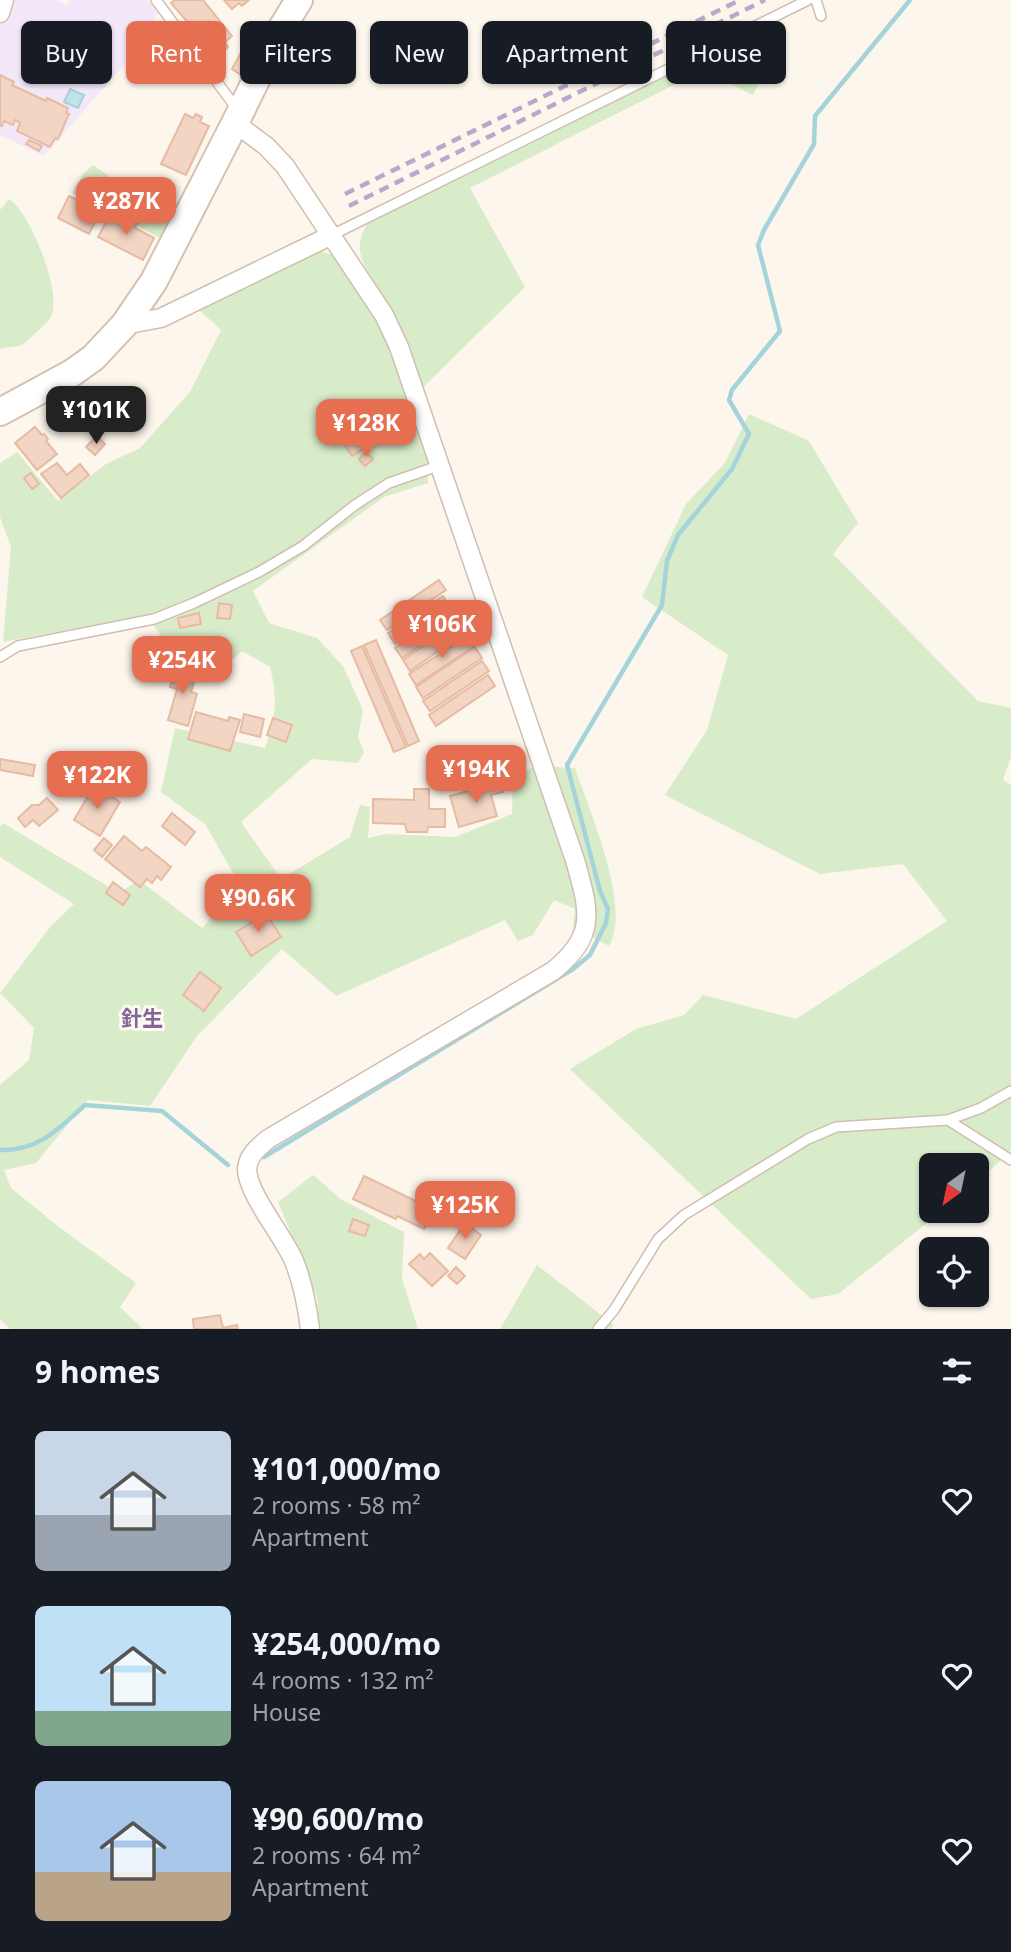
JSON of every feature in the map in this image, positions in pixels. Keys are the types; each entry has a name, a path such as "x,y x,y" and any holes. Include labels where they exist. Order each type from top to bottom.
{"street":[{"path":"0,12 4,0"},
{"path":"0,412 72,373 93,358 124,325 154,281 280,31 299,0"},
{"path":"238,118 285,166 384,315 399,346 576,860 588,917 583,937 572,956 553,971 268,1139 251,1154 247,1170 253,1189 293,1260 306,1297 310,1329"},
{"path":"124,325 161,318 332,235"}],"lane":[{"path":"156,0 238,118"},
{"path":"332,235 808,0"},
{"path":"816,0 821,16"},
{"path":"0,657 18,646 154,619 194,603 259,572 292,552 355,505 390,483 441,465"},
{"path":"598,1329 614,1310 657,1239 684,1215 808,1139 836,1127 948,1120 972,1112 1011,1091"},
{"path":"948,1120 1011,1160"}],"shaded area":[{"path":"0,0 56,0 66,5 70,0 147,0 158,12 154,21 126,21 126,63 112,78 112,21 21,21 21,84 107,84 44,156 0,135"}],"green space":[{"path":"666,77 666,84 675,84 470,188 525,287 410,400 428,459 428,483 384,497 253,591 269,623 317,638 343,666 363,710 358,737 364,753 357,763 312,759 241,822 281,879 350,837 360,805 370,807 368,838 386,834 455,837 512,814 513,776 536,766 575,768 598,832 612,884 615,929 609,946 573,927 575,909 554,900 533,935 518,941 505,920 336,996 282,949 197,1036 150,1106 88,1100 36,1163 4,1170 11,1188 136,1283 120,1307 143,1329 10,1329 0,1319 0,1085 29,1060 34,1028 0,993 51,926 74,904 0,857 0,827 3,823 119,893 139,880 202,928 241,887 205,824 161,792 175,728 265,748 274,717 275,699 270,667 242,651 226,665 175,655 146,615 3,642 11,547 0,517 0,463 17,452 58,501 106,464 140,448 190,392 221,330 198,309 316,250 337,256 367,299 379,290 360,250 360,242 368,223"},
{"path":"731,84 758,84 753,95"},
{"path":"93,165 109,176 95,205 72,193 83,174"},
{"path":"133,192 156,203 180,208 163,240 122,217"},
{"path":"9,199 26,219 43,255 53,292 53,307 50,318 22,345 0,349 0,210"},
{"path":"749,414 809,441 858,523 833,554 978,701 1011,708 1011,757 1003,780 1011,785 1011,1150 989,1171 989,1153 919,1153 919,1223 927,1223 838,1294 811,1299 570,1069 636,1029 684,1015 703,995 796,1019 947,921 903,864 820,874 665,795 707,730 728,655 642,597 686,504 725,463"},
{"path":"313,1175 342,1200 404,1232 402,1279 418,1329 319,1329 317,1297 278,1202"},
{"path":"537,1265 614,1325 610,1329 500,1329"}],"water":[{"path":"70,89 84,95 78,108 64,102"}],"building":[{"path":"175,0 203,0 220,21 187,21 171,3"},
{"path":"224,0 249,0 232,9"},
{"path":"226,29 232,36 226,41"},
{"path":"240,55 240,74 232,69"},
{"path":"0,75 14,82 12,85 68,108 66,113 69,114 58,139 55,138 50,147 17,131 20,123 15,120 13,125 4,121 0,126"},
{"path":"185,114 193,118 196,114 202,117 200,122 209,126 186,175 161,164"},
{"path":"29,140 42,146 39,151 26,144"},
{"path":"69,196 100,212 89,234 58,218"},
{"path":"109,216 126,225 129,219 137,223 135,228 154,238 143,260 98,237"},
{"path":"358,418 373,443 352,456 336,432"},
{"path":"35,427 44,434 48,439 46,441 57,454 37,470 15,443"},
{"path":"97,436 105,444 95,455 86,447"},
{"path":"366,452 373,459 365,466 359,459"},
{"path":"57,463 67,475 80,464 89,475 61,498 41,474"},
{"path":"31,473 39,484 32,489 24,478"},
{"path":"439,580 446,590 387,630 380,620"},
{"path":"443,596 450,607 395,644 388,633"},
{"path":"219,603 232,605 230,619 217,618"},
{"path":"459,603 466,613 402,658 395,648"},
{"path":"199,613 201,624 180,628 178,618"},
{"path":"467,616 474,626 410,671 403,660"},
{"path":"469,635 476,645 416,685 409,674"},
{"path":"376,640 419,741 408,746 364,645"},
{"path":"362,646 406,747 394,752 351,651"},
{"path":"475,647 482,658 423,698 416,687"},
{"path":"482,661 489,671 430,711 423,701"},
{"path":"177,662 185,664 183,673 196,676 191,692 197,694 188,726 168,720 177,689 170,687"},
{"path":"488,675 495,686 436,726 429,715"},
{"path":"196,712 228,721 229,717 240,720 230,751 188,739"},
{"path":"244,714 264,719 260,737 240,732"},
{"path":"273,718 292,725 286,742 267,735"},
{"path":"0,759 35,765 33,776 0,770"},
{"path":"501,782 503,792 491,795 497,816 459,827 450,796"},
{"path":"94,786 120,802 100,836 74,820"},
{"path":"414,789 429,789 429,809 445,809 445,827 428,827 427,832 407,832 405,824 373,823 373,799 414,800"},
{"path":"47,798 58,810 39,826 33,820 25,827 18,818 32,805 39,805"},
{"path":"172,813 195,832 185,845 162,826"},
{"path":"124,836 142,851 146,847 171,867 161,880 157,876 152,883 147,879 140,887 105,859"},
{"path":"104,838 112,845 102,857 94,850"},
{"path":"113,882 130,895 123,905 106,893"},
{"path":"266,913 281,937 251,956 236,932"},
{"path":"200,972 221,988 204,1011 183,995"},
{"path":"364,1176 428,1207 433,1196 445,1202 434,1225 428,1223 424,1229 353,1199"},
{"path":"353,1219 369,1225 365,1236 349,1231"},
{"path":"465,1223 481,1235 465,1259 448,1248"},
{"path":"430,1253 448,1271 432,1286 409,1264 420,1254 424,1259"},
{"path":"456,1267 465,1276 457,1284 448,1276"},
{"path":"220,1315 223,1328 237,1325 238,1329 194,1329 193,1319"}],"waterway":[{"path":"264,1157 573,969 590,955 606,923 608,909 600,891 567,765 662,605 667,561 678,535 732,469 749,434 729,400 732,390 780,331 758,245 814,144 815,116 910,0"},
{"path":"0,1150 37,1143 57,1130 85,1105 162,1111 228,1165"}],"railway":[{"path":"345,194 740,0"},
{"path":"349,206 765,0"}],"district":[{"name":"針生","path":"142,1019"}]}
